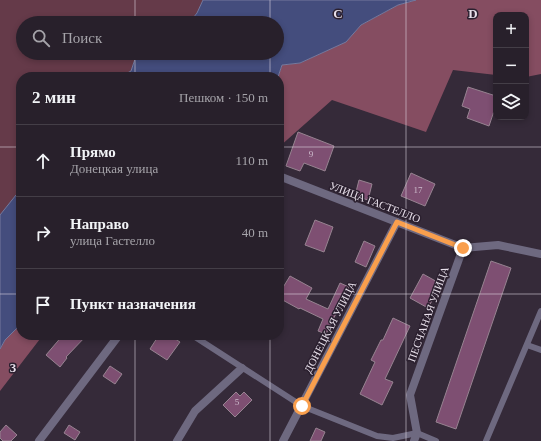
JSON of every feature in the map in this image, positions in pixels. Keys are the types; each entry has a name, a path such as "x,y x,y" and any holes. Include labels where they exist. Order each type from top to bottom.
{"street":[{"name":"УЛИЦА ГАСТЕЛЛО","path":"284,178 463,248"},
{"name":"ДОНЕЦКАЯ УЛИЦА","path":"283,441 397,222"},
{"path":"463,248 498,245 541,254"},
{"name":"ПЕСЧАНАЯ УЛИЦА","path":"415,437 410,395 463,248"},
{"path":"39,441 115,340"},
{"path":"177,441 195,411 242,368"}],"lane":[{"path":"486,441 541,311"},
{"path":"200,340 302,406 377,436 393,438 415,437 436,441"},
{"path":"527,346 541,350"}],"shaded area":[{"path":"0,0 203,0 194,16 16,16 16,60 135,60 131,71 129,72 16,72 16,195 0,215"},
{"path":"416,0 541,0 541,74 529,76 529,12 493,12 493,75 453,70 426,132 332,100 284,143 284,72 280,72 282,65 300,63 345,42 361,25 398,5"},
{"path":"16,329 16,340 39,340 0,391 0,349 5,340"}],"water":[{"path":"203,0 416,0 398,5 361,25 346,42 300,63 282,65 280,72 129,72 131,71 135,60 284,60 284,16 195,16"},
{"path":"16,195 16,329 5,340 0,349 0,215"}],"building":[{"path":"468,87 493,95 493,114 489,126 467,118 470,109 462,106"},
{"path":"298,132 334,146 325,171 304,163 300,171 286,166"},
{"path":"411,173 435,184 425,206 401,196"},
{"path":"359,180 372,184 368,200 355,196"},
{"path":"315,220 333,227 324,252 305,245"},
{"path":"364,241 375,246 366,267 355,262"},
{"path":"491,261 511,268 456,429 436,422"},
{"path":"423,274 441,284 428,308 410,298"},
{"path":"290,276 312,288 306,299 328,309 340,283 349,287 326,334 318,331 323,319 284,301 284,286"},
{"path":"393,318 410,326 385,379 393,382 382,405 360,394 375,362 371,360 381,340 383,340"},
{"path":"59,340 82,340 66,357 67,358 60,367 46,355"},
{"path":"156,340 177,340 180,342 167,360 150,349"},
{"path":"110,366 122,374 115,384 103,376"},
{"path":"236,392 240,396 244,392 252,400 235,417 223,405"},
{"path":"6,425 17,435 11,441 3,441 0,438 0,432"},
{"path":"69,425 80,432 75,440 64,433"},
{"path":"316,428 325,432 321,441 310,441"}],"route":[{"path":"302,406 397,222 463,248"}]}
